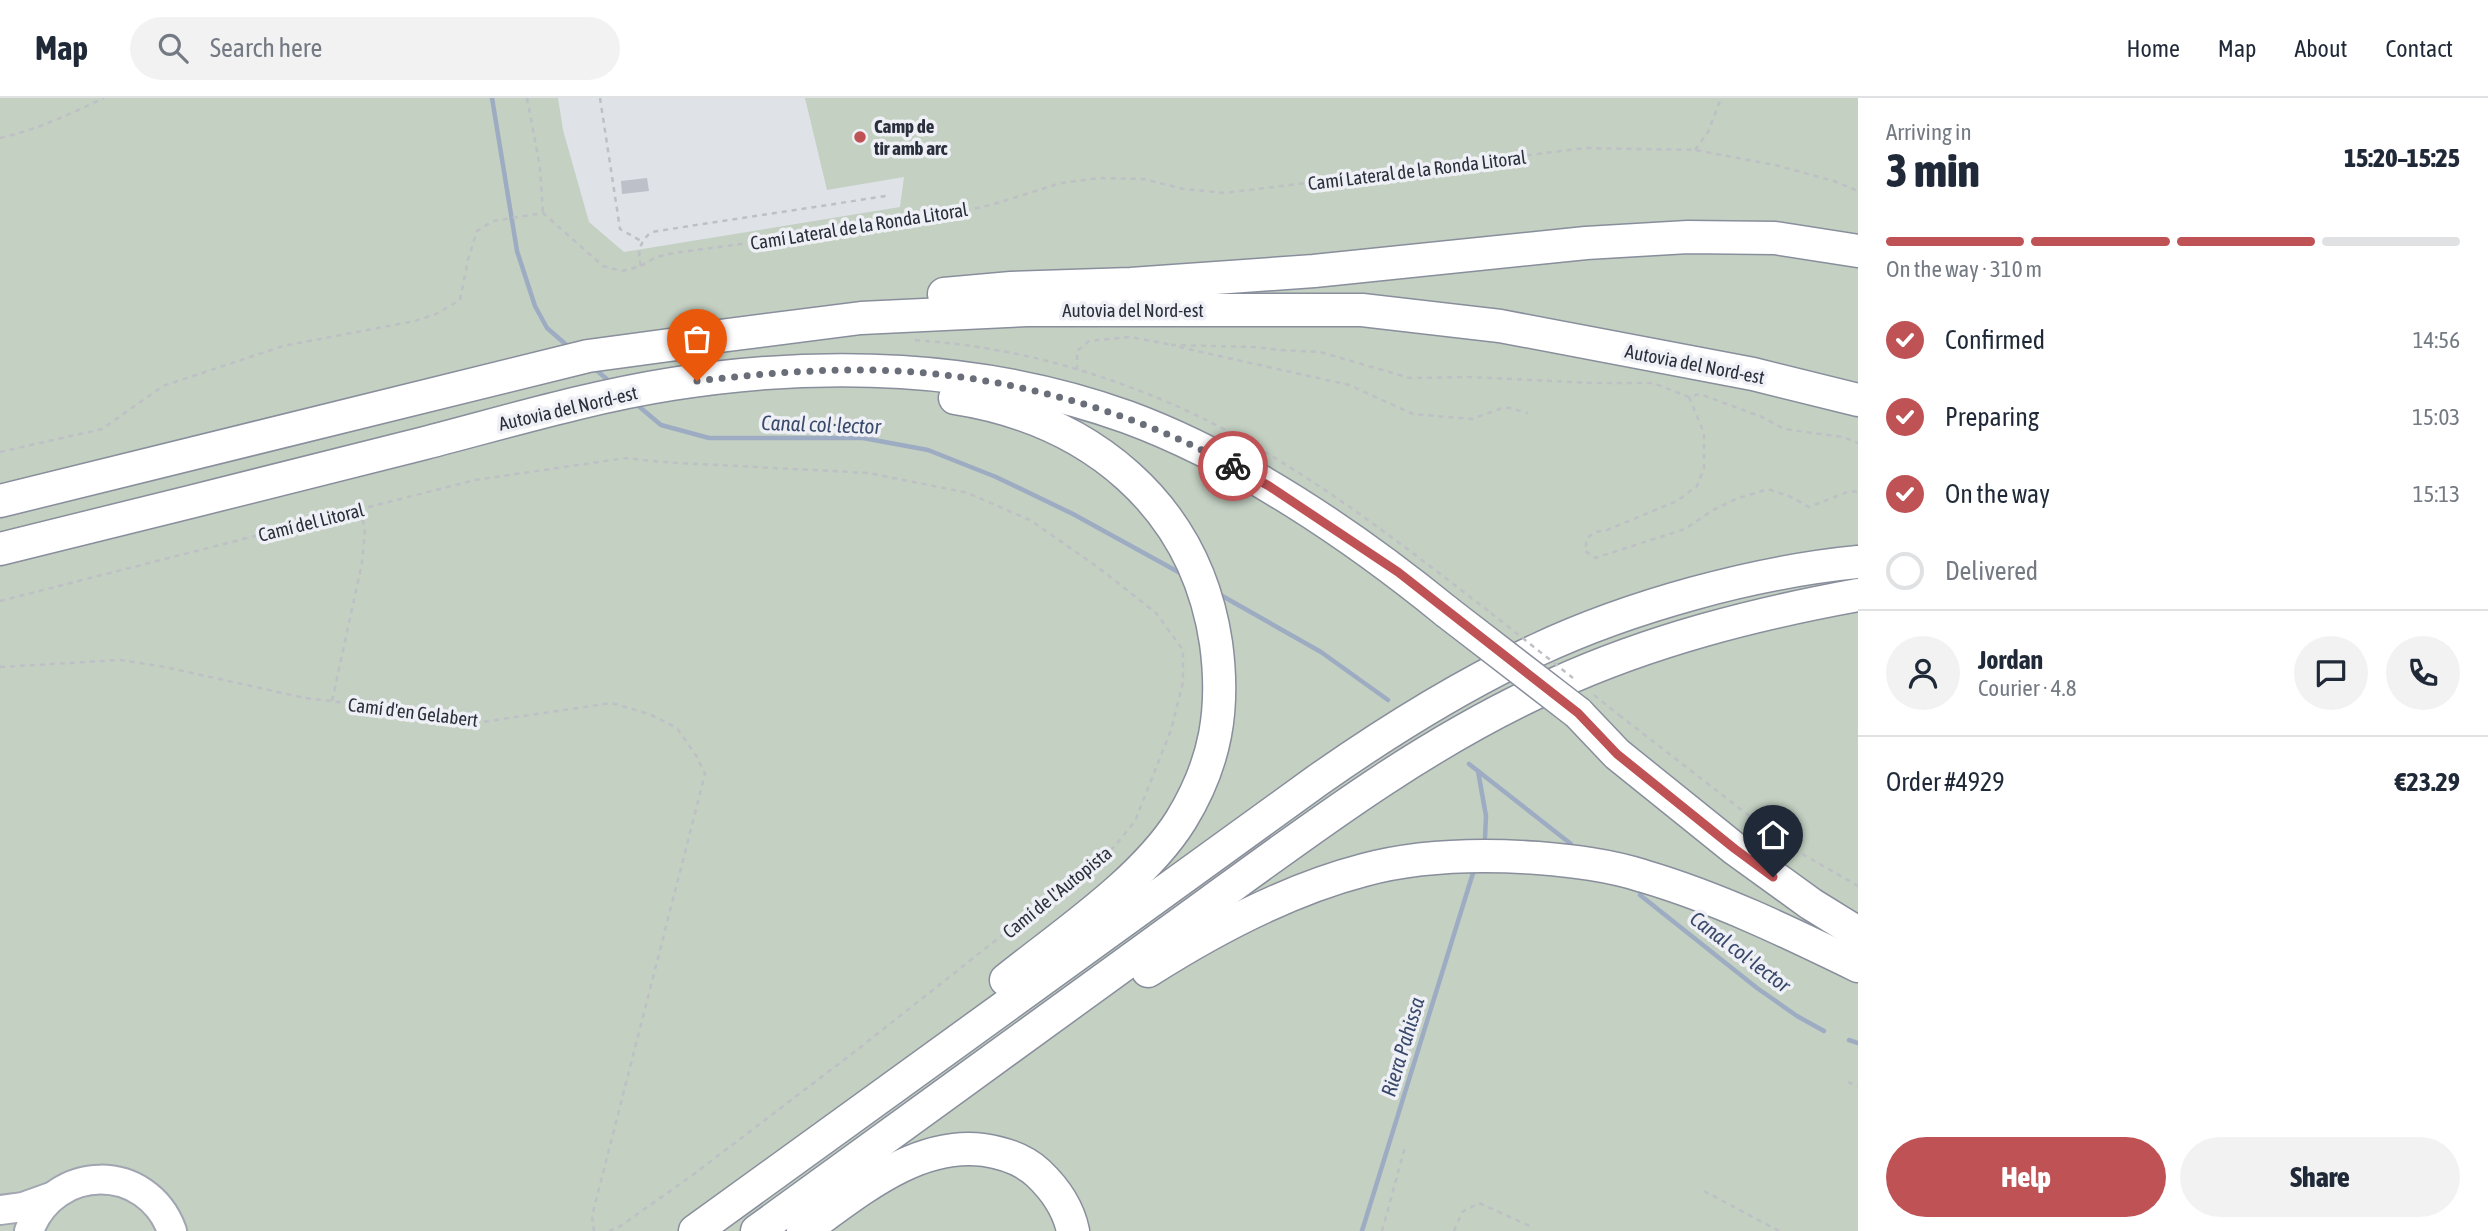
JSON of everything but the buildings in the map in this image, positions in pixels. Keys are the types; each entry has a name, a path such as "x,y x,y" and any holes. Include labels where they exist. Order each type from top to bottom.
{"highway":[{"path":"680,335 854,302 1011,288 1131,284 1314,271 1586,243 1688,237 1774,238 1858,251"},
{"name":"Autovia del Nord-est","path":"0,501 680,335 761,330 861,318 1027,310 1362,310 1500,326 1753,374 1858,400"},
{"name":"Autovia del Nord-est","path":"0,549 670,384 775,372 858,370 947,375 1081,402 1129,418 1201,449 1269,486 1398,572 1447,612 1583,701 1617,754 1735,849 1811,904 1858,933"},
{"path":"775,372 969,400 1020,413 1046,423 1093,450 1135,483 1163,513 1183,542 1198,573 1212,621 1219,674 1216,739 1192,799 1169,837 1131,879 934,1038 839,1126"},
{"path":"1707,590 1750,571 1802,555 1858,548"},
{"path":"695,1231 1373,742 1439,702 1559,640 1640,611 1707,590 1858,562"},
{"path":"757,1231 1285,847 1400,769 1465,730 1553,684 1670,640 1783,608 1858,595"},
{"path":"1583,701 1630,745 1810,885 1858,915"},
{"path":"784,1231 1142,974 1182,949 1264,907 1365,870 1463,856 1494,855 1559,860 1640,875 1699,894 1858,966"},
{"path":"803,1231 867,1186 906,1164 933,1154 967,1148 996,1152 1016,1158 1031,1167 1057,1194 1066,1208 1073,1231"}],"main road":[{"path":"0,1210 23,1207 67,1187 97,1179 121,1182 148,1196 164,1214 172,1230"},
{"path":"29,1231 40,1210 54,1195"},
{"path":"0,1224 7,1231"}],"path":[{"path":"0,138 60,118 104,98"},
{"path":"0,452 102,429 163,386 283,346 415,321 436,314 460,300 477,231 493,221 543,213 540,167 527,98"},
{"path":"600,98 620,229 641,241"},
{"path":"1695,150 1708,132 1721,98"},
{"name":"Camí Lateral de la Ronda Litoral","path":"543,213 603,266 622,271 641,266 656,257 674,253 925,219 991,205 1061,183 1100,178 1143,179 1184,189 1225,193 1585,148 1695,150 1775,165 1834,181 1858,191"},
{"path":"641,266 641,241 650,232 886,195"},
{"path":"1077,370 1077,351 1089,341 1130,337 1349,385 1413,415 1472,419 1505,407 1528,413"},
{"path":"1171,345 1320,352 1410,378 1469,377 1653,383 1689,397 1700,394 1762,417 1784,429 1843,437 1858,443"},
{"path":"1689,397 1704,433 1704,468 1697,486 1677,501 1607,530 1595,532 1587,538 1585,551 1595,558 1685,528 1736,499 1768,489 1809,507 1850,491 1858,492"},
{"name":"Camí del Litoral","path":"0,601 475,480 626,458"},
{"name":"Camí de l'Autopista","path":"608,1231 619,1227 690,1177 853,1053 1114,847 1135,821 1171,730 1183,682 1183,650 1156,613 1030,520 968,493 869,474 626,458"},
{"path":"332,701 362,563 365,529 360,509"},
{"path":"1491,613 1576,681"},
{"name":"Camí d'en Gelabert","path":"0,667 120,660 165,667 306,698 462,717 482,722 612,704 649,714 677,728 705,774 592,1216 594,1231"},
{"path":"1583,701 1619,715 1752,818 1804,855 1858,886"},
{"path":"1848,1082 1858,1086"},
{"path":"1382,1231 1405,1147"},
{"path":"1704,1191 1779,1231"},
{"path":"1454,1231 1462,1212 1479,1203 1534,1228"}],"green space":[{"path":"0,98 558,98 563,130 589,222 624,252 900,207 904,177 827,190 805,98 1858,98 1858,1231 0,1231"}],"waterway":[{"name":"Canal col·lector","path":"492,98 517,251 535,306 547,328 570,348"},
{"name":"Canal col·lector","path":"593,367 610,382"},
{"name":"Canal col·lector","path":"636,404 661,425 709,438 863,438 928,450 996,477 1073,514 1182,574"},
{"name":"Canal col·lector","path":"1217,593 1321,652 1388,700"},
{"name":"Canal col·lector","path":"1469,764 1571,844"},
{"name":"Riera Pahissa","path":"1478,771 1486,816 1485,838"},
{"name":"Riera Pahissa","path":"1362,1231 1473,873"},
{"name":"Canal col·lector","path":"1640,895 1757,988 1824,1031"},
{"name":"Canal col·lector","path":"1849,1040 1858,1043"}],"way so far":[{"path":"697,381 765,373 858,370 947,375 1081,402 1129,418 1233,466"}],"place":[{"name":"Camp de tir amb arc","path":"860,137"}],"route":[{"path":"1233,466 1269,486 1398,572 1578,713 1617,754 1773,877"}]}
